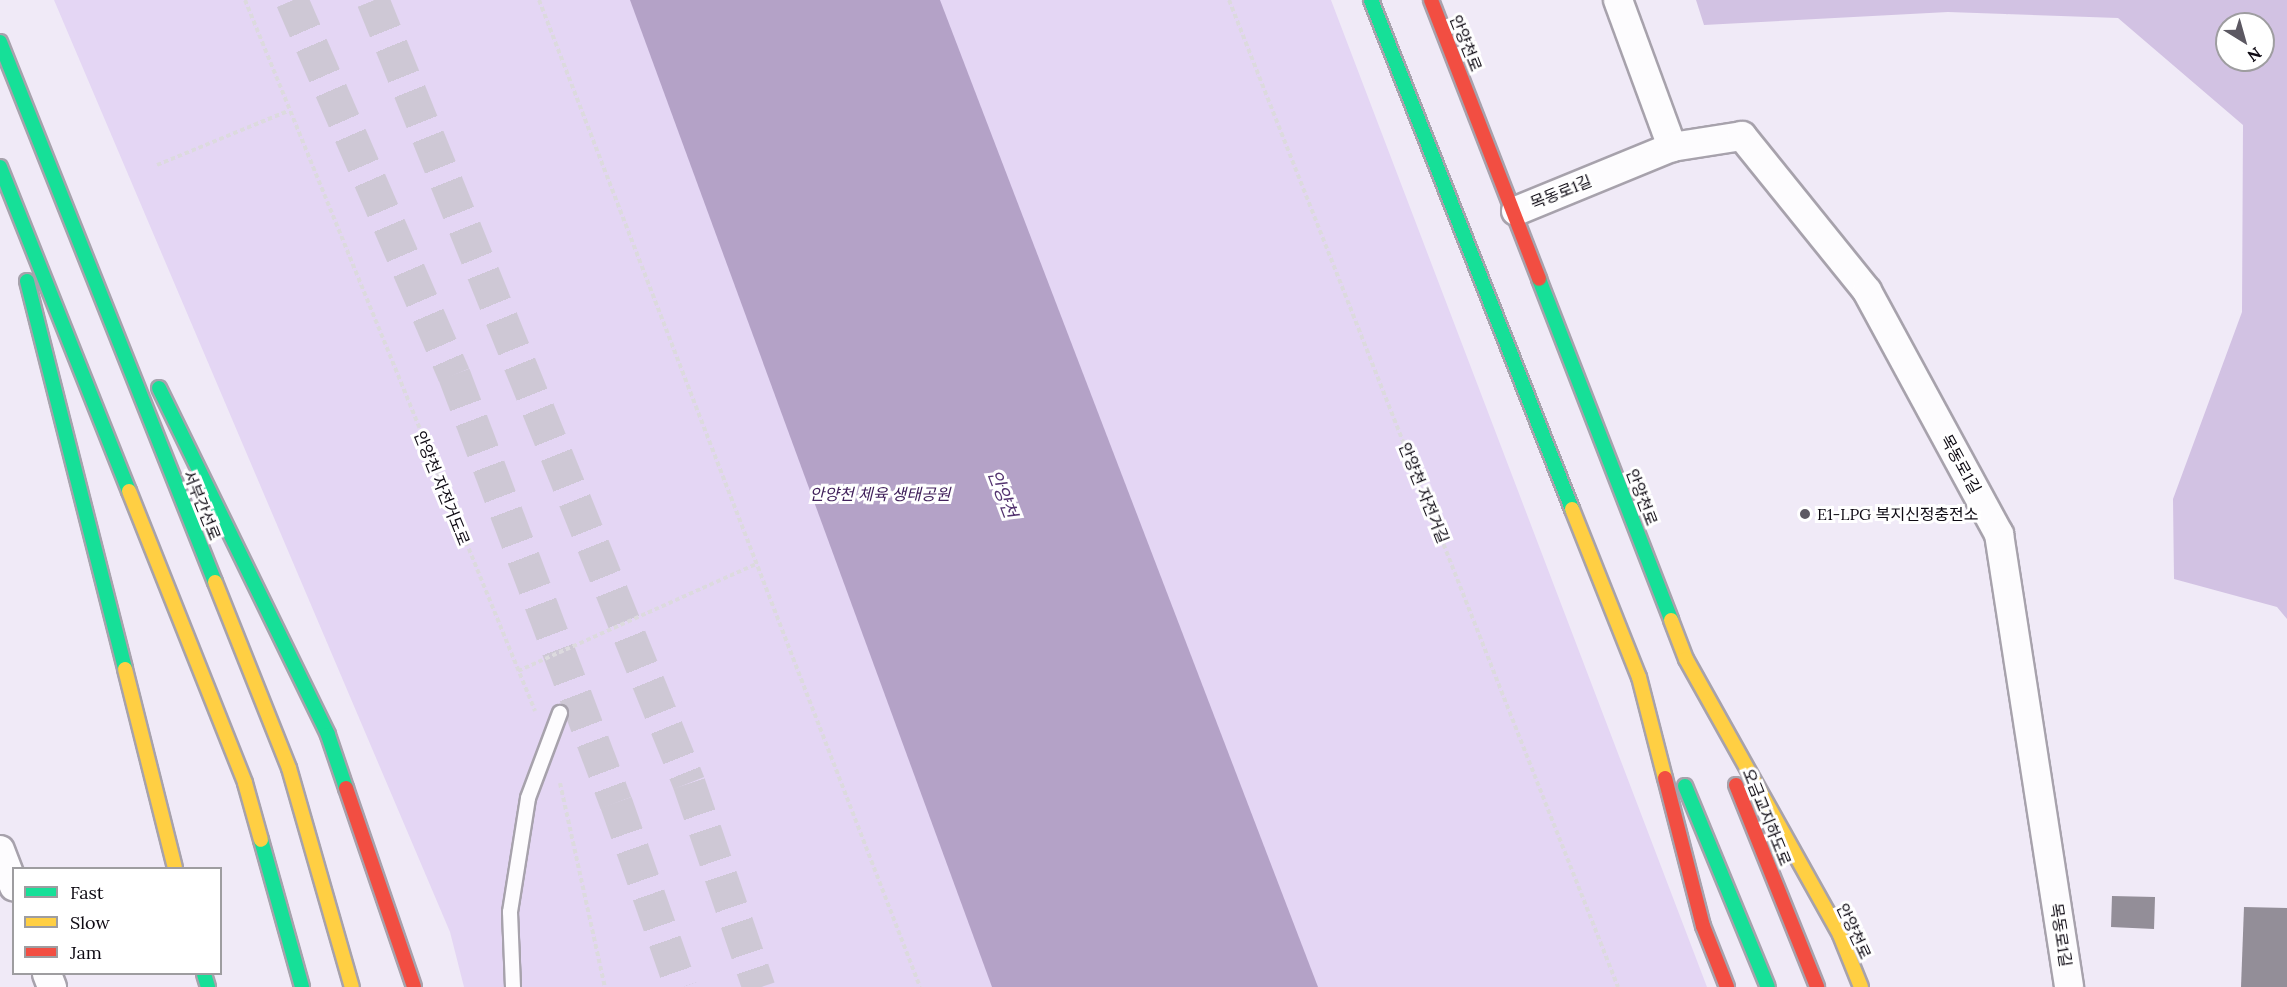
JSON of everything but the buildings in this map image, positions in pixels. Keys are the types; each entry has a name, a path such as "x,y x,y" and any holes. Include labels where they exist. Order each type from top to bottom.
{"main road":[{"path":"1371,0 1639,676 1768,987"},
{"name":"안양천로","path":"1431,0 1516,211 1686,659 1840,935 1861,987"},
{"name":"서부간선로","path":"0,42 289,768 352,987"},
{"path":"42,149 136,341"},
{"path":"0,167 144,759 175,867"},
{"path":"0,167 246,783 302,987"},
{"path":"151,373 328,735 414,987"},
{"name":"오금교지하도로","path":"1686,659 1817,987"},
{"path":"1639,676 1703,926 1727,987"}],"street":[{"path":"1618,0 1672,147"},
{"name":"목동로1길","path":"1516,211 1672,147 1742,136 1867,291 1999,534 2069,987"},
{"path":"0,850 12,881"}],"lane":[{"path":"513,987 510,912 528,798 560,713"}],"path":[{"name":"안양천 자전거도로","path":"244,0 556,764 605,987"},
{"path":"539,0 920,987"},
{"name":"안양천 자전거길","path":"1229,0 1618,987"},
{"path":"157,165 288,111"},
{"path":"518,671 756,564"}],"green space":[{"name":"안양천 체육 생태공원","path":"54,0 1331,0 1707,987 464,987 450,932"}],"shaded area":[{"path":"1696,0 2287,0 2287,619 2277,607 2174,579 2173,499 2242,312 2243,125 2118,18 1948,12 1704,25"}],"water":[{"name":"안양천","path":"630,0 940,0 1318,987 992,987"}],"tunnel":[{"path":"292,0 454,374 616,802 681,987"},
{"path":"373,0 689,783 759,987"}],"traffic: fast":[{"path":"1371,0 1572,509"},
{"path":"0,42 215,582"},
{"path":"0,167 129,491"},
{"path":"1539,279 1671,620"},
{"path":"27,281 125,669"},
{"path":"159,388 328,735 346,788"},
{"path":"1685,786 1768,987"},
{"path":"261,840 302,987"},
{"path":"204,975 208,987"}],"traffic: slow":[{"path":"129,491 245,783 261,840"},
{"path":"1572,509 1639,677 1665,778"},
{"path":"215,582 289,768 352,987"},
{"path":"1671,620 1686,659 1840,935 1861,987"},
{"path":"125,669 175,867"}],"traffic: jam":[{"path":"1431,0 1539,279"},
{"path":"1665,778 1703,926 1727,987"},
{"path":"1736,785 1817,987"},
{"path":"346,788 414,987"}],"place":[{"name":"E1-LPG 복지신정충전소","path":"1805,514"}]}
